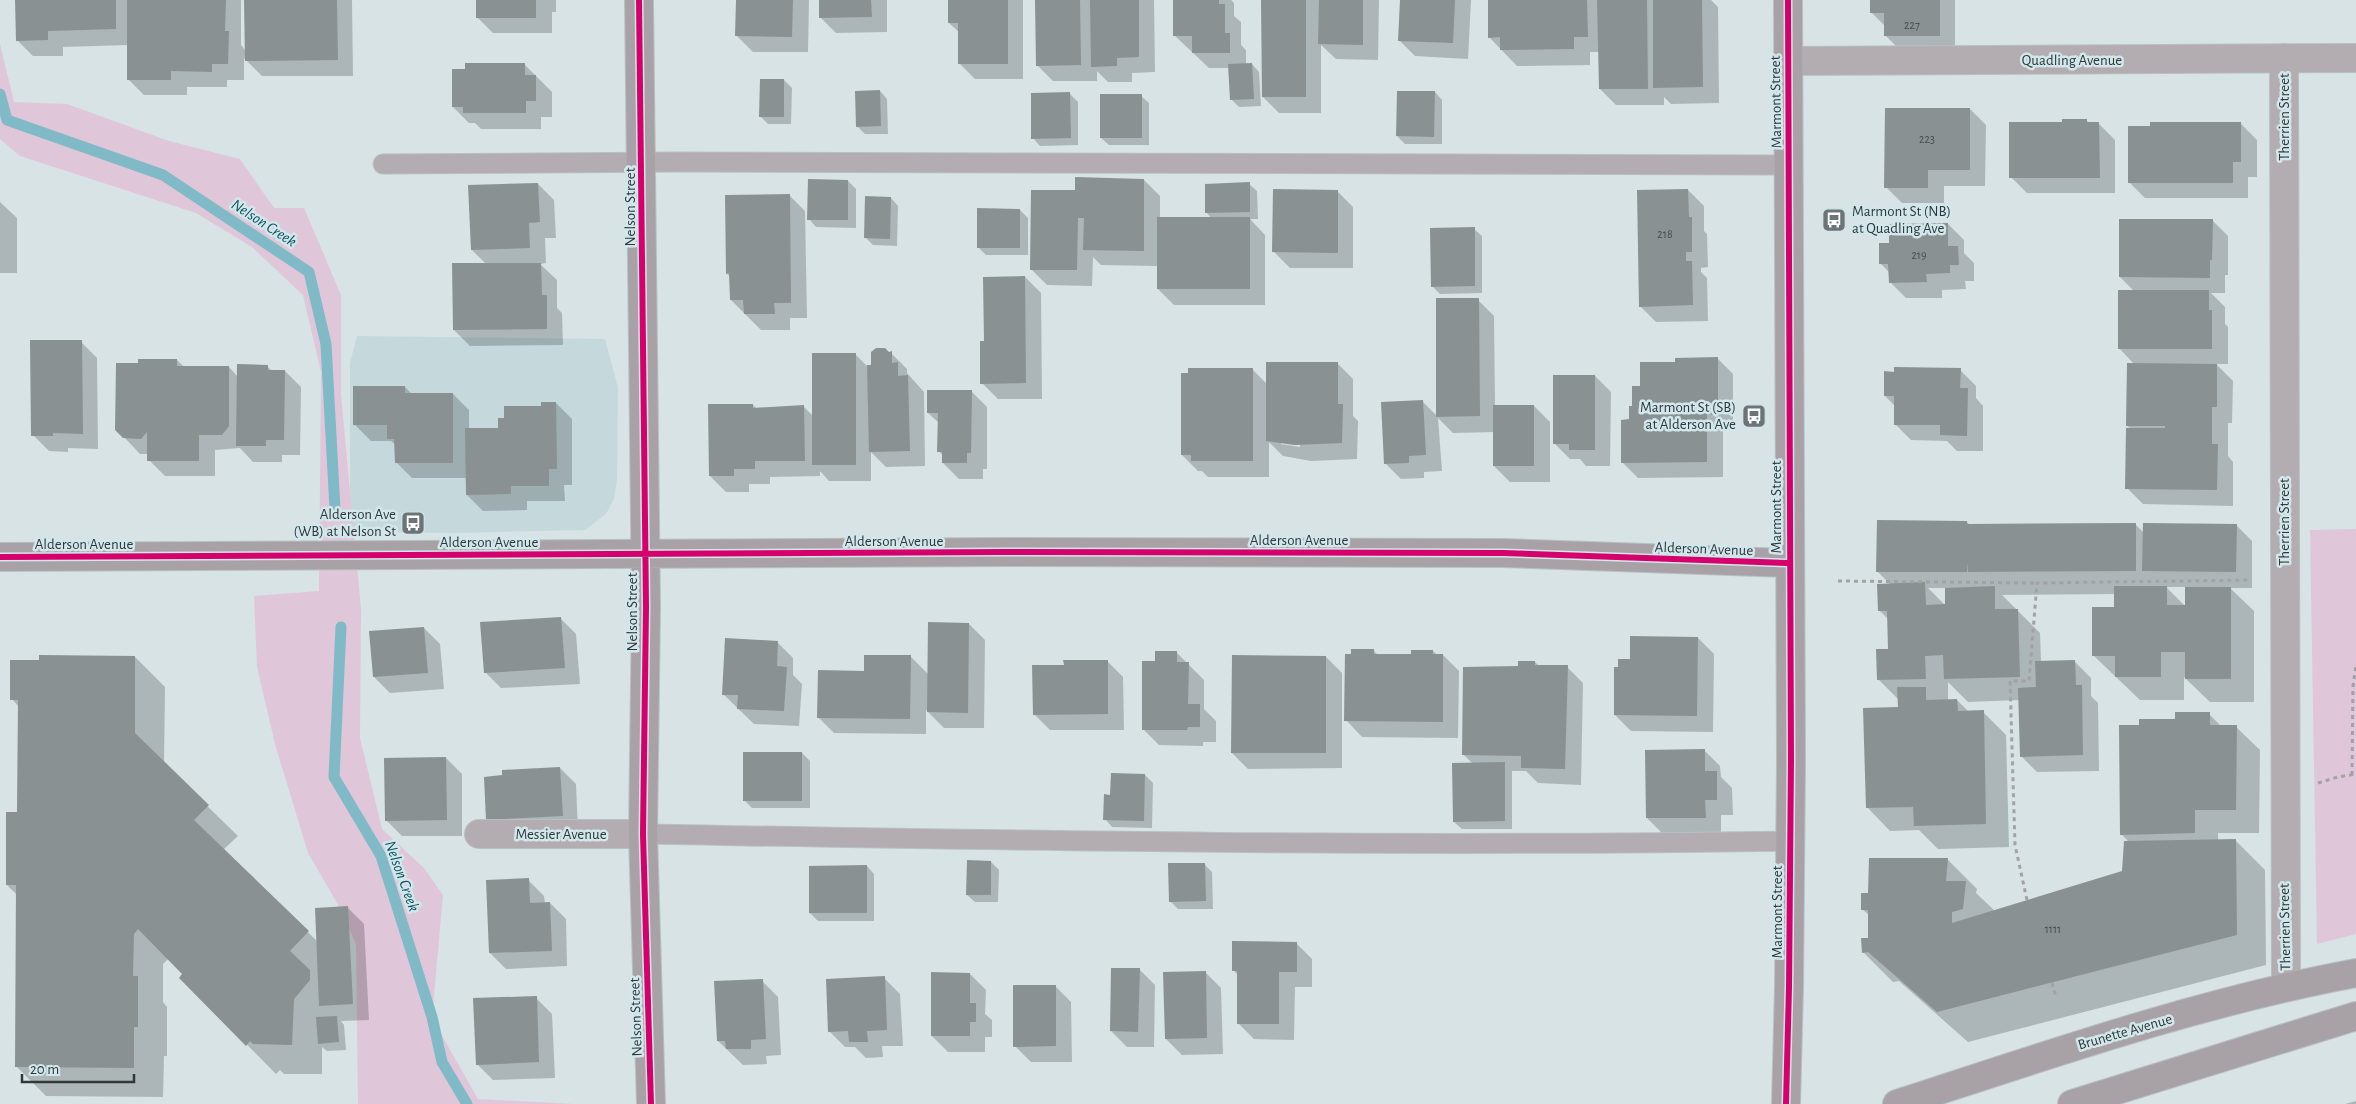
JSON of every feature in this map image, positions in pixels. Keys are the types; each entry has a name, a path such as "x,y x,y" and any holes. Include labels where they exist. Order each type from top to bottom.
{"street":[{"name":"Nelson Street","path":"639,0 646,607 643,834 651,1104"},
{"name":"Marmont Street","path":"1786,1104 1790,987 1788,563 1790,165 1788,0"},
{"name":"Therrien Street","path":"2284,58 2286,986"},
{"name":"Quadling Avenue","path":"1788,61 2356,58"},
{"name":"Alderson Avenue","path":"0,557 1503,553 1788,563"},
{"name":"Messier Avenue","path":"479,834 643,834"},
{"name":"Brunette Avenue","path":"1897,1104 2074,1047 2286,986 2356,973"},
{"path":"2072,1104 2356,1016"}],"lane":[{"path":"383,164 642,162 1790,165"},
{"path":"643,834 1060,842 1436,845 1790,842"}],"path":[{"path":"1838,581 2037,583 2284,580"},
{"path":"2027,900 2015,845 2010,681 2028,681 2037,583"},
{"path":"2352,775 2353,686 2356,665"},
{"path":"2052,983 2056,997"}],"shaded area":[{"path":"0,44 14,102 67,104 169,141 240,159 274,208 304,208 341,295 341,395 361,609 360,738 382,829 424,868 443,895 432,1018 478,1099 574,1104 358,1104 356,944 337,903 308,853 275,744 257,667 254,596 319,591 321,372 303,295 252,247 196,213 20,156 0,139"},
{"path":"357,336 605,339 618,388 617,480 614,499 606,514 585,530 455,533 350,532 350,363"},
{"path":"2356,529 2356,934 2317,944 2310,530"}],"building":[{"path":"15,0 116,0 116,29 48,31 48,40 16,41"},
{"path":"127,0 226,0 225,31 229,31 228,64 212,64 212,72 171,71 171,80 127,80"},
{"path":"244,0 337,0 338,60 245,61"},
{"path":"476,0 536,0 536,18 476,18"},
{"path":"736,0 793,0 792,37 735,36"},
{"path":"819,0 871,0 872,17 819,18"},
{"path":"948,0 1008,0 1008,64 958,64 958,23 948,23"},
{"path":"1035,0 1080,0 1081,65 1036,66"},
{"path":"1090,0 1139,0 1139,57 1117,58 1117,66 1091,67"},
{"path":"1173,0 1219,0 1219,4 1225,4 1225,33 1230,33 1230,53 1192,53 1192,36 1173,36"},
{"path":"1261,0 1306,0 1306,97 1262,97"},
{"path":"1319,0 1363,0 1363,45 1318,44"},
{"path":"1400,0 1455,0 1453,43 1398,41"},
{"path":"1488,0 1587,0 1588,37 1574,37 1574,49 1500,50 1500,37 1488,38"},
{"path":"1597,0 1647,0 1648,89 1599,89"},
{"path":"1653,0 1702,0 1703,87 1653,88"},
{"path":"1870,0 1940,0 1940,36 1884,36 1884,13 1870,13"},
{"path":"465,63 525,63 525,75 536,75 536,101 526,101 526,113 463,113 463,107 452,107 452,69 465,69"},
{"path":"1252,63 1254,99 1230,100 1228,64"},
{"path":"760,79 784,79 784,117 759,117"},
{"path":"880,90 881,126 856,127 855,91"},
{"path":"1397,91 1435,91 1434,137 1396,136"},
{"path":"1070,92 1071,138 1031,139 1031,93"},
{"path":"1100,94 1142,94 1142,138 1100,138"},
{"path":"1885,108 1970,108 1970,170 1928,170 1928,188 1884,188"},
{"path":"2062,119 2087,119 2087,122 2099,122 2100,178 2009,178 2009,122 2062,122"},
{"path":"2150,122 2241,122 2241,162 2233,162 2233,183 2128,183 2128,126 2150,126"},
{"path":"1075,177 1144,179 1144,251 1083,250 1084,218 1078,218 1077,270 1030,270 1031,190 1075,190"},
{"path":"808,179 848,180 848,220 807,220"},
{"path":"1250,182 1250,212 1205,213 1205,184"},
{"path":"538,183 540,222 529,223 530,248 471,250 468,185"},
{"path":"1273,189 1338,190 1338,253 1272,252"},
{"path":"1688,189 1689,217 1692,217 1692,252 1686,252 1686,261 1692,261 1693,305 1639,307 1637,190"},
{"path":"790,194 791,303 774,303 775,314 744,314 743,300 730,300 729,273 726,274 725,195"},
{"path":"865,196 891,197 890,239 864,238"},
{"path":"977,208 1020,209 1020,248 977,248"},
{"path":"1157,217 1250,217 1250,289 1157,289"},
{"path":"2119,219 2213,219 2210,278 2119,277"},
{"path":"1948,223 1948,246 1958,246 1959,265 1950,265 1950,273 1926,274 1927,282 1889,283 1888,264 1879,264 1879,243 1889,243 1889,224"},
{"path":"1475,227 1475,286 1431,287 1430,228"},
{"path":"452,263 541,263 542,295 547,295 547,329 453,330"},
{"path":"1025,276 1026,383 980,384 980,341 984,341 983,277"},
{"path":"2118,290 2209,290 2209,310 2212,310 2212,349 2118,349"},
{"path":"1436,298 1479,298 1480,416 1436,417"},
{"path":"30,340 82,340 83,434 53,433 53,436 31,436"},
{"path":"876,348 885,348 889,352 892,351 892,363 898,362 898,376 908,375 910,451 869,452 867,365 871,365 871,352"},
{"path":"812,353 856,353 856,465 812,465"},
{"path":"1718,357 1718,415 1707,414 1707,462 1621,463 1621,420 1629,419 1629,406 1632,406 1632,386 1640,386 1640,362 1675,362 1675,358"},
{"path":"138,359 177,359 177,366 229,366 229,426 222,435 199,435 199,461 147,461 147,432 141,439 123,438 115,430 116,363 138,363"},
{"path":"1266,362 1338,362 1338,404 1343,404 1342,443 1294,445 1266,441"},
{"path":"2127,363 2217,364 2217,407 2212,407 2212,444 2218,444 2217,490 2125,489 2126,428 2165,428 2165,426 2126,426"},
{"path":"237,364 268,365 268,370 285,370 284,440 266,440 266,446 236,446"},
{"path":"1894,367 1961,368 1960,388 1968,388 1967,436 1940,435 1940,425 1894,425 1894,396 1884,396 1884,371 1894,372"},
{"path":"1188,368 1253,368 1253,461 1191,461 1191,455 1181,455 1181,373 1188,373"},
{"path":"1553,375 1595,375 1595,450 1569,450 1569,444 1553,444"},
{"path":"353,386 405,386 405,393 453,393 453,463 395,463 394,439 387,439 387,425 353,425"},
{"path":"927,390 972,390 971,453 967,453 967,463 942,463 942,452 937,452 938,413 927,413"},
{"path":"1423,400 1426,455 1409,456 1409,463 1384,464 1381,402"},
{"path":"541,402 556,402 557,469 549,469 549,486 511,486 511,494 466,495 465,428 498,428 498,418 504,418 504,406 541,406"},
{"path":"708,404 753,404 753,408 804,405 805,461 755,461 755,469 734,469 734,476 709,476"},
{"path":"1493,405 1534,405 1534,466 1493,466"},
{"path":"1877,520 1967,521 1967,524 2136,523 2136,571 1968,572 1967,563 1967,572 1876,572"},
{"path":"2143,523 2237,524 2236,572 2142,571"},
{"path":"1925,582 1926,605 1945,604 1945,588 1995,586 1995,609 2018,609 2020,677 1944,679 1943,655 1925,656 1926,679 1877,680 1876,649 1888,649 1887,611 1878,611 1877,584"},
{"path":"2114,586 2167,586 2167,605 2185,605 2185,587 2231,587 2231,679 2185,679 2185,652 2161,652 2161,677 2115,677 2115,656 2092,656 2092,607 2114,607"},
{"path":"561,617 565,668 484,673 480,622"},
{"path":"928,622 969,623 968,713 927,712"},
{"path":"424,627 428,673 373,677 369,631"},
{"path":"1630,636 1698,637 1697,716 1614,715 1614,667 1618,667 1618,659 1630,659"},
{"path":"725,638 778,641 777,666 787,667 784,711 737,709 738,695 722,695"},
{"path":"1351,649 1374,649 1374,654 1411,654 1411,650 1433,650 1433,654 1443,654 1443,722 1344,721 1345,654 1351,654"},
{"path":"1155,651 1177,651 1177,662 1189,662 1188,704 1200,704 1200,727 1188,727 1187,730 1142,730 1142,661 1155,661"},
{"path":"39,655 135,656 135,733 209,805 194,820 309,931 290,951 310,970 310,980 294,999 292,1045 253,1044 250,1041 246,1046 179,978 182,974 138,929 134,934 133,976 138,976 138,1027 134,1027 134,1068 15,1067 16,885 6,885 6,812 17,812 18,700 10,700 10,660 39,660"},
{"path":"864,655 911,655 910,719 817,718 818,670 864,671"},
{"path":"1232,655 1326,656 1326,753 1231,753"},
{"path":"1063,660 1108,660 1108,714 1033,715 1032,665 1064,665"},
{"path":"2075,660 2076,685 2082,685 2083,755 2020,757 2018,688 2036,687 2035,661"},
{"path":"1518,661 1535,661 1535,665 1568,665 1565,769 1521,768 1521,756 1462,755 1463,667 1518,666"},
{"path":"1897,687 1926,687 1926,700 1957,699 1958,711 1984,710 1986,824 1914,826 1913,807 1866,808 1863,708 1898,707"},
{"path":"2175,712 2210,712 2210,725 2237,725 2236,810 2195,810 2195,833 2120,835 2119,725 2139,725 2139,719 2175,719"},
{"path":"1705,749 1705,771 1717,771 1717,800 1705,800 1706,818 1646,818 1645,750"},
{"path":"743,752 802,752 802,801 743,801"},
{"path":"446,757 447,820 385,821 384,758"},
{"path":"1505,762 1505,821 1453,822 1452,763"},
{"path":"560,767 563,816 486,820 484,777 502,775 502,770"},
{"path":"1111,773 1145,774 1144,821 1103,820 1104,794 1110,795"},
{"path":"2236,839 2237,935 1937,1012 1868,952 1862,953 1861,938 1868,938 1868,910 1861,910 1861,893 1868,893 1869,858 1948,858 1946,881 1966,881 1963,909 1952,912 1952,923 2122,871 2124,841"},
{"path":"967,860 991,861 991,895 966,895"},
{"path":"1168,863 1205,863 1206,901 1169,902"},
{"path":"867,865 867,913 809,913 809,866"},
{"path":"529,878 530,903 550,902 552,951 489,953 486,880"},
{"path":"348,906 353,1004 319,1006 315,908"},
{"path":"1232,941 1297,942 1297,972 1279,972 1279,1024 1237,1024 1237,971 1232,971"},
{"path":"1111,968 1140,968 1138,1032 1110,1031"},
{"path":"1206,971 1207,1038 1165,1039 1163,972"},
{"path":"931,972 970,973 970,1003 976,1003 976,1022 970,1022 970,1036 931,1036"},
{"path":"885,976 887,1030 867,1031 868,1042 849,1042 848,1031 828,1032 826,979"},
{"path":"763,979 766,1039 751,1040 751,1049 726,1049 725,1041 717,1041 714,981"},
{"path":"1013,985 1056,985 1056,1046 1013,1047"},
{"path":"537,996 539,1062 476,1065 473,998"},
{"path":"337,1016 339,1042 318,1044 316,1017"}],"waterway":[{"name":"Nelson Creek","path":"0,94 7,120 163,175 309,272 326,344 335,509"},
{"name":"Nelson Creek","path":"341,627 334,777 381,856 432,1017 442,1062 467,1104"}],"cycle path":[{"path":"639,0 646,607 643,834 651,1104"},
{"path":"1786,1104 1791,760 1788,0"},
{"path":"0,557 1004,552 1503,553 1788,563"}],"place":[{"name":"Marmont St (NB) at Quadling Ave","path":"1834,220"},
{"name":"Marmont St (SB) at Alderson Ave","path":"1754,416"},
{"name":"Alderson Ave (WB) at Nelson St","path":"413,523"}]}
